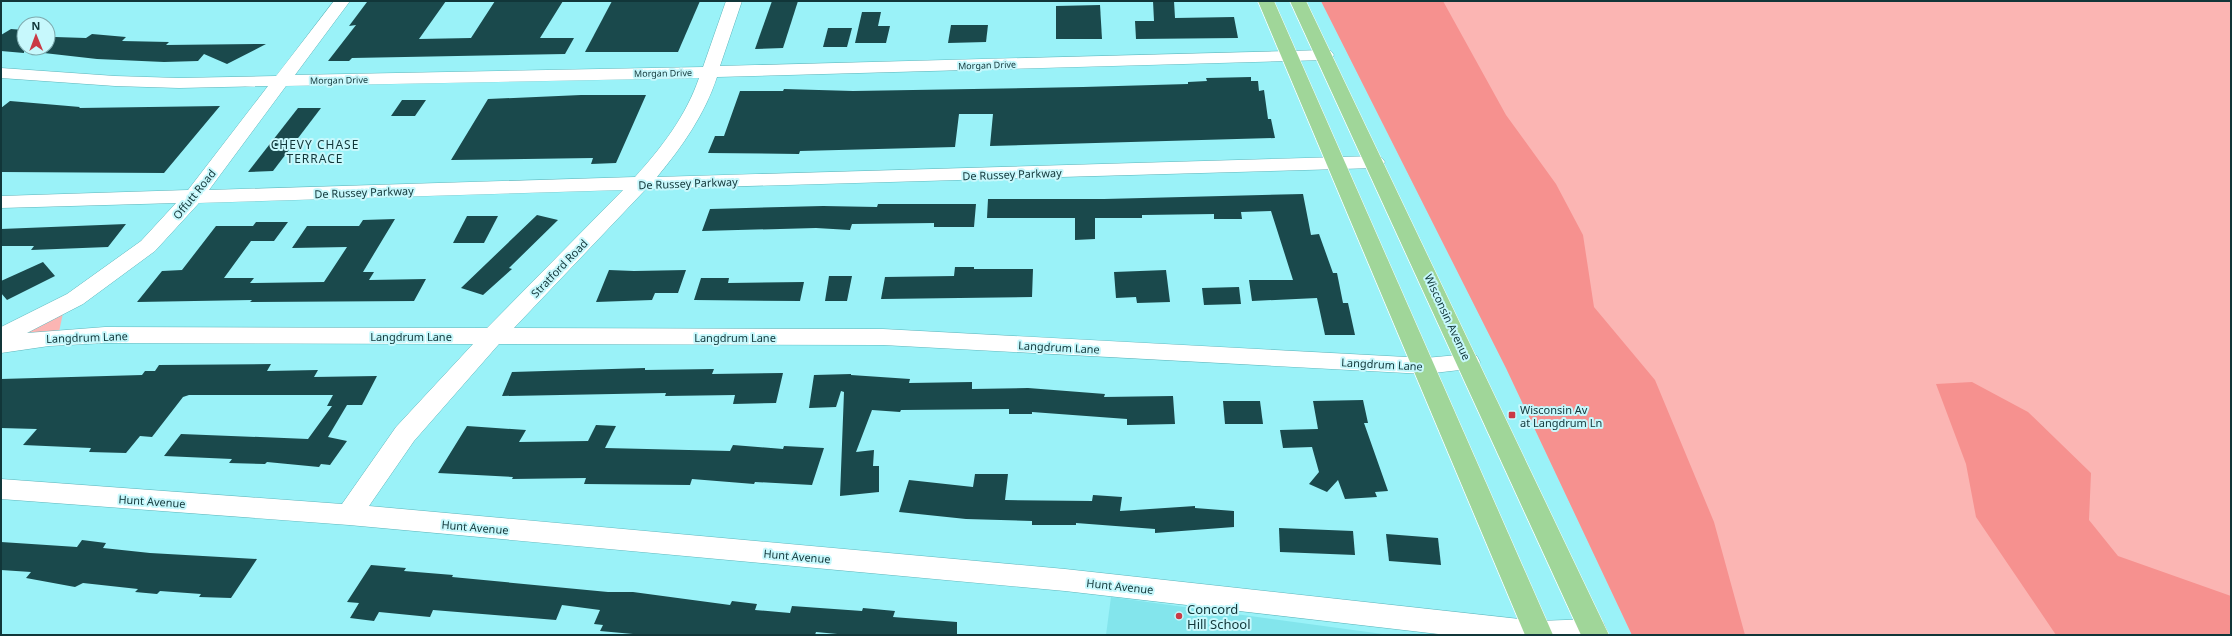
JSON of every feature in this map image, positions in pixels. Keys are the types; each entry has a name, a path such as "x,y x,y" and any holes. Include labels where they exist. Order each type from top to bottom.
{"main road":[{"path":"1266,1 1292,56 1336,164 1425,366 1538,634"},
{"name":"Wisconsin Avenue","path":"1298,1 1325,55 1469,362 1594,633"}],"street":[{"name":"Offutt Road","path":"1,337 75,299 148,246 192,198 342,1"},
{"name":"Stratford Road","path":"349,515 405,434 493,336 640,184 667,153 685,128 700,101 734,1"},
{"name":"Morgan Drive","path":"1,73 146,83 281,82 1325,55"},
{"name":"De Russey Parkway","path":"1,202 192,198 1375,162"},
{"path":"75,299 67,318 68,328 78,335"},
{"name":"Langdrum Lane","path":"1,345 78,335 882,337 1425,366 1469,362"},
{"name":"Hunt Avenue","path":"1,489 349,515 1065,580 1538,634 1594,633"}],"shaded area":[{"path":"1321,1 2231,1 2231,635 1632,635 1506,368"},
{"path":"1321,1 1443,1 1506,115 1556,184 1583,235 1594,307 1655,380 1714,522 1745,635 1632,635 1506,368"},
{"path":"63,313 59,332 1,339"},
{"path":"1972,382 2028,412 2091,473 2089,520 2118,556 2231,596 2231,635 2056,635 1976,517 1966,464 1936,384"},
{"name":"Concord Hill School","path":"1111,597 1390,635 1106,635"}],"building":[{"path":"446,1 419,39 471,38 495,1 563,1 540,38 574,38 565,54 352,58 349,61 328,61 356,25 349,26 367,2"},
{"path":"612,1 700,1 678,52 585,52"},
{"path":"772,1 798,1 783,48 755,49"},
{"path":"1153,1 1174,1 1175,18 1234,17 1238,38 1136,39 1135,21 1154,21"},
{"path":"1100,5 1102,39 1056,39 1056,6"},
{"path":"862,12 881,12 878,26 890,26 886,43 855,43"},
{"path":"951,25 988,25 986,42 948,43"},
{"path":"828,28 852,28 847,47 823,47"},
{"path":"11,29 16,29 16,52 1,51 1,35"},
{"path":"92,34 126,37 122,41 169,42 166,45 266,44 227,64 204,54 198,61 164,62 97,59 56,54 56,37 86,38"},
{"path":"1251,77 1251,81 1258,81 1259,91 1264,90 1268,119 1271,119 1275,138 990,146 993,114 959,114 955,147 800,151 799,154 708,153 715,136 724,136 740,91 783,91 784,89 853,91 1083,87 1188,84 1188,82 1207,81 1206,78"},
{"path":"581,95 646,95 616,163 591,164 593,158 451,160 488,99"},
{"path":"402,100 426,100 415,116 391,116"},
{"path":"10,101 80,107 79,108 220,106 164,173 1,172 1,108"},
{"path":"298,108 321,108 273,171 248,172"},
{"path":"1303,194 1311,235 1319,234 1333,273 1337,273 1343,303 1348,303 1355,335 1325,335 1317,298 1252,301 1249,280 1293,280 1271,211 1241,212 1242,219 1214,219 1214,214 1142,215 1142,218 1095,218 1095,239 1075,240 1075,218 987,218 988,199 1104,199"},
{"path":"878,204 976,204 974,227 934,227 934,223 852,224 850,230 816,228 702,231 710,209 823,206 877,207"},
{"path":"537,215 558,220 509,268 512,269 483,295 461,288"},
{"path":"467,216 498,216 484,243 453,243"},
{"path":"395,219 363,272 374,272 369,280 426,279 414,301 250,302 252,300 137,302 162,271 182,270 216,226 253,226 256,222 288,222 274,241 251,241 224,278 254,278 250,283 324,282 347,247 292,248 307,226 359,226 363,220"},
{"path":"126,224 108,247 31,250 34,246 1,246 1,229"},
{"path":"43,262 55,276 7,300 1,293 1,281"},
{"path":"955,267 974,267 974,269 1033,269 1032,297 881,299 885,277 954,276"},
{"path":"609,270 686,270 678,293 655,293 652,300 596,302"},
{"path":"1166,270 1170,302 1137,303 1136,297 1116,298 1114,272"},
{"path":"829,276 852,276 847,301 825,301"},
{"path":"701,278 729,278 728,283 804,282 800,301 694,300"},
{"path":"1239,287 1241,304 1204,305 1202,288"},
{"path":"271,364 267,371 318,370 314,377 377,376 362,405 347,405 328,437 347,441 330,465 321,464 319,467 267,462 265,464 229,463 232,459 164,456 181,434 308,439 332,406 327,406 333,395 189,395 183,397 152,437 140,436 126,453 89,452 91,448 23,445 37,429 1,428 1,379 142,375 145,371 155,371 159,365"},
{"path":"645,368 645,370 714,369 712,374 783,373 776,403 733,404 735,395 665,396 666,393 502,396 512,372"},
{"path":"851,374 910,379 909,383 972,382 972,389 1028,388 1105,394 1104,397 1173,396 1175,424 1127,425 1127,419 1032,412 1032,414 1009,414 1009,409 901,410 900,412 872,410 856,452 874,450 873,466 879,466 879,492 840,496 844,392 841,391 836,407 809,408 814,375"},
{"path":"1363,400 1368,423 1364,423 1388,491 1375,492 1377,497 1345,499 1338,480 1327,492 1309,484 1319,472 1312,447 1283,448 1280,430 1318,429 1313,401"},
{"path":"1223,401 1260,401 1263,424 1225,424"},
{"path":"596,425 616,426 605,448 730,451 733,445 783,449 784,446 824,448 812,485 755,482 754,484 692,479 690,485 584,484 586,478 512,479 513,477 438,473 467,426 526,430 519,442 588,441"},
{"path":"975,474 1008,474 1005,500 1092,501 1093,495 1122,497 1120,511 1195,506 1195,508 1234,511 1234,527 1155,533 1155,529 1076,523 1076,525 1032,525 1032,521 966,519 899,512 909,480 973,487"},
{"path":"1279,528 1353,531 1355,555 1280,552"},
{"path":"1386,534 1438,538 1441,565 1389,561"},
{"path":"82,540 106,543 103,548 150,553 257,559 231,598 199,597 201,594 160,591 157,594 135,592 138,589 83,583 75,587 26,578 31,572 1,570 1,542 77,547"},
{"path":"371,565 406,568 404,571 453,575 452,577 608,592 633,592 730,605 732,601 757,604 755,610 790,613 792,606 862,611 863,608 895,611 893,617 957,622 957,635 848,635 816,632 815,635 644,635 600,631 603,625 594,624 600,610 562,605 556,620 433,610 430,617 379,612 374,621 350,618 359,603 347,602"}],"place":[{"name":"Wisconsin Av at Langdrum Ln","path":"1512,415"},
{"name":"Concord Hill School","path":"1179,616"}],"district":[{"name":"CHEVY CHASE TERRACE","path":"315,151"}]}
